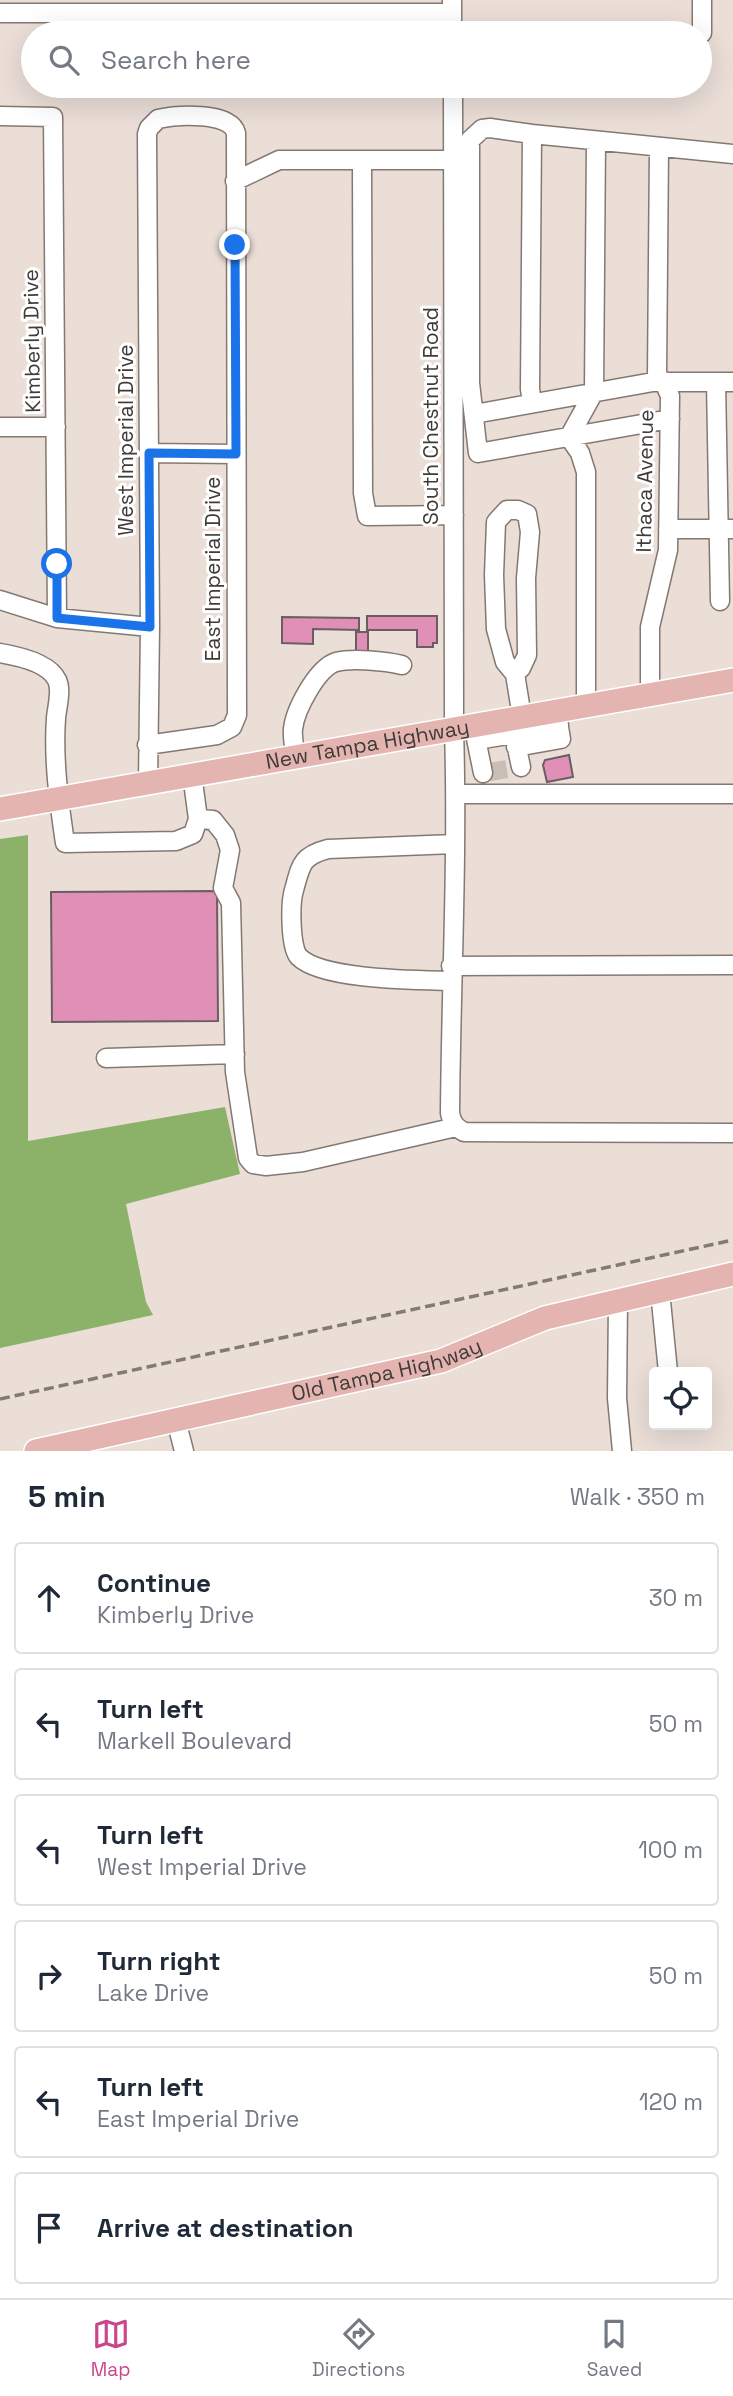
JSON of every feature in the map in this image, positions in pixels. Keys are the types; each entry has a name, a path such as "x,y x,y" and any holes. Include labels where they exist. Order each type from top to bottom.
{"main road":[{"name":"New Tampa Highway","path":"0,809 295,757 468,732 517,733 586,705 733,680"},
{"name":"Old Tampa Highway","path":"36,1451 441,1361 545,1318 733,1274"}],"street":[{"path":"702,0 702,21"},
{"path":"0,13 452,7"},
{"name":"South Chestnut Road","path":"453,98 454,515 468,732"},
{"name":"Kimberly Drive","path":"0,116 53,117 57,618"},
{"name":"East Imperial Drive","path":"147,745 218,735 226,732 236,720 236,132 227,121 204,117 165,117 152,122 148,134"},
{"path":"670,419 478,453 470,383 470,140 478,132 490,128 733,154"},
{"name":"West Imperial Drive","path":"148,134 148,782"},
{"path":"532,403 533,134"},
{"path":"569,437 594,392 596,141"},
{"name":"Ithaca Avenue","path":"650,693 650,627 667,561 670,419 670,396 664,382 657,376 659,146"},
{"path":"235,181 279,160 453,160"},
{"path":"362,160 363,493 367,516 454,515"},
{"path":"474,414 664,382 725,382 726,529 720,601"},
{"path":"0,427 56,427"},
{"path":"569,437 580,453 586,472 586,705"},
{"path":"149,453 236,454"},
{"path":"515,674 522,668 527,656 526,578 530,531 527,514 518,510 507,510 496,522 496,629 505,662 515,674 517,768 526,794"},
{"path":"668,529 726,529"},
{"path":"0,600 57,618 150,627"},
{"path":"0,653 38,665 54,674 60,684 56,726 57,798 65,843 176,841 193,834 198,819 192,774"},
{"path":"295,757 293,729 300,704 323,671 335,662 383,660 402,665"},
{"path":"517,733 561,738 557,718"},
{"path":"455,786 486,773 468,732"},
{"path":"468,732 455,786 450,1113 454,1124 464,1132 733,1133"},
{"path":"455,786 526,794 733,794"},
{"path":"198,819 213,820 225,835 230,850 223,888 231,902 235,1072 248,1158 253,1164 266,1166 303,1162 454,1124"},
{"path":"454,844 328,849 311,853 301,864 292,897 293,944 297,955 304,961 324,969 360,975 733,965"},
{"path":"106,1058 235,1054"},
{"path":"660,1291 668,1367"},
{"path":"618,1301 617,1398 622,1451"},
{"path":"176,1420 184,1451"}],"green space":[{"path":"28,835 28,1141 225,1107 240,1174 126,1204 146,1302 153,1315 0,1348 0,839"}],"building":[{"path":"367,616 437,616 437,643 433,643 433,647 417,647 417,630 367,630"},
{"path":"282,617 359,618 359,630 313,629 313,644 282,643"},
{"path":"356,632 368,632 368,654 356,654"},
{"path":"569,755 573,777 547,782 543,765 545,760"},
{"path":"217,891 218,1021 52,1022 51,892"}],"tunnel":[{"path":"489,772 514,768"}],"railway":[{"path":"0,1399 733,1240"}],"route":[{"path":"57,564 57,618 150,627 149,453 236,454 235,245"}]}
